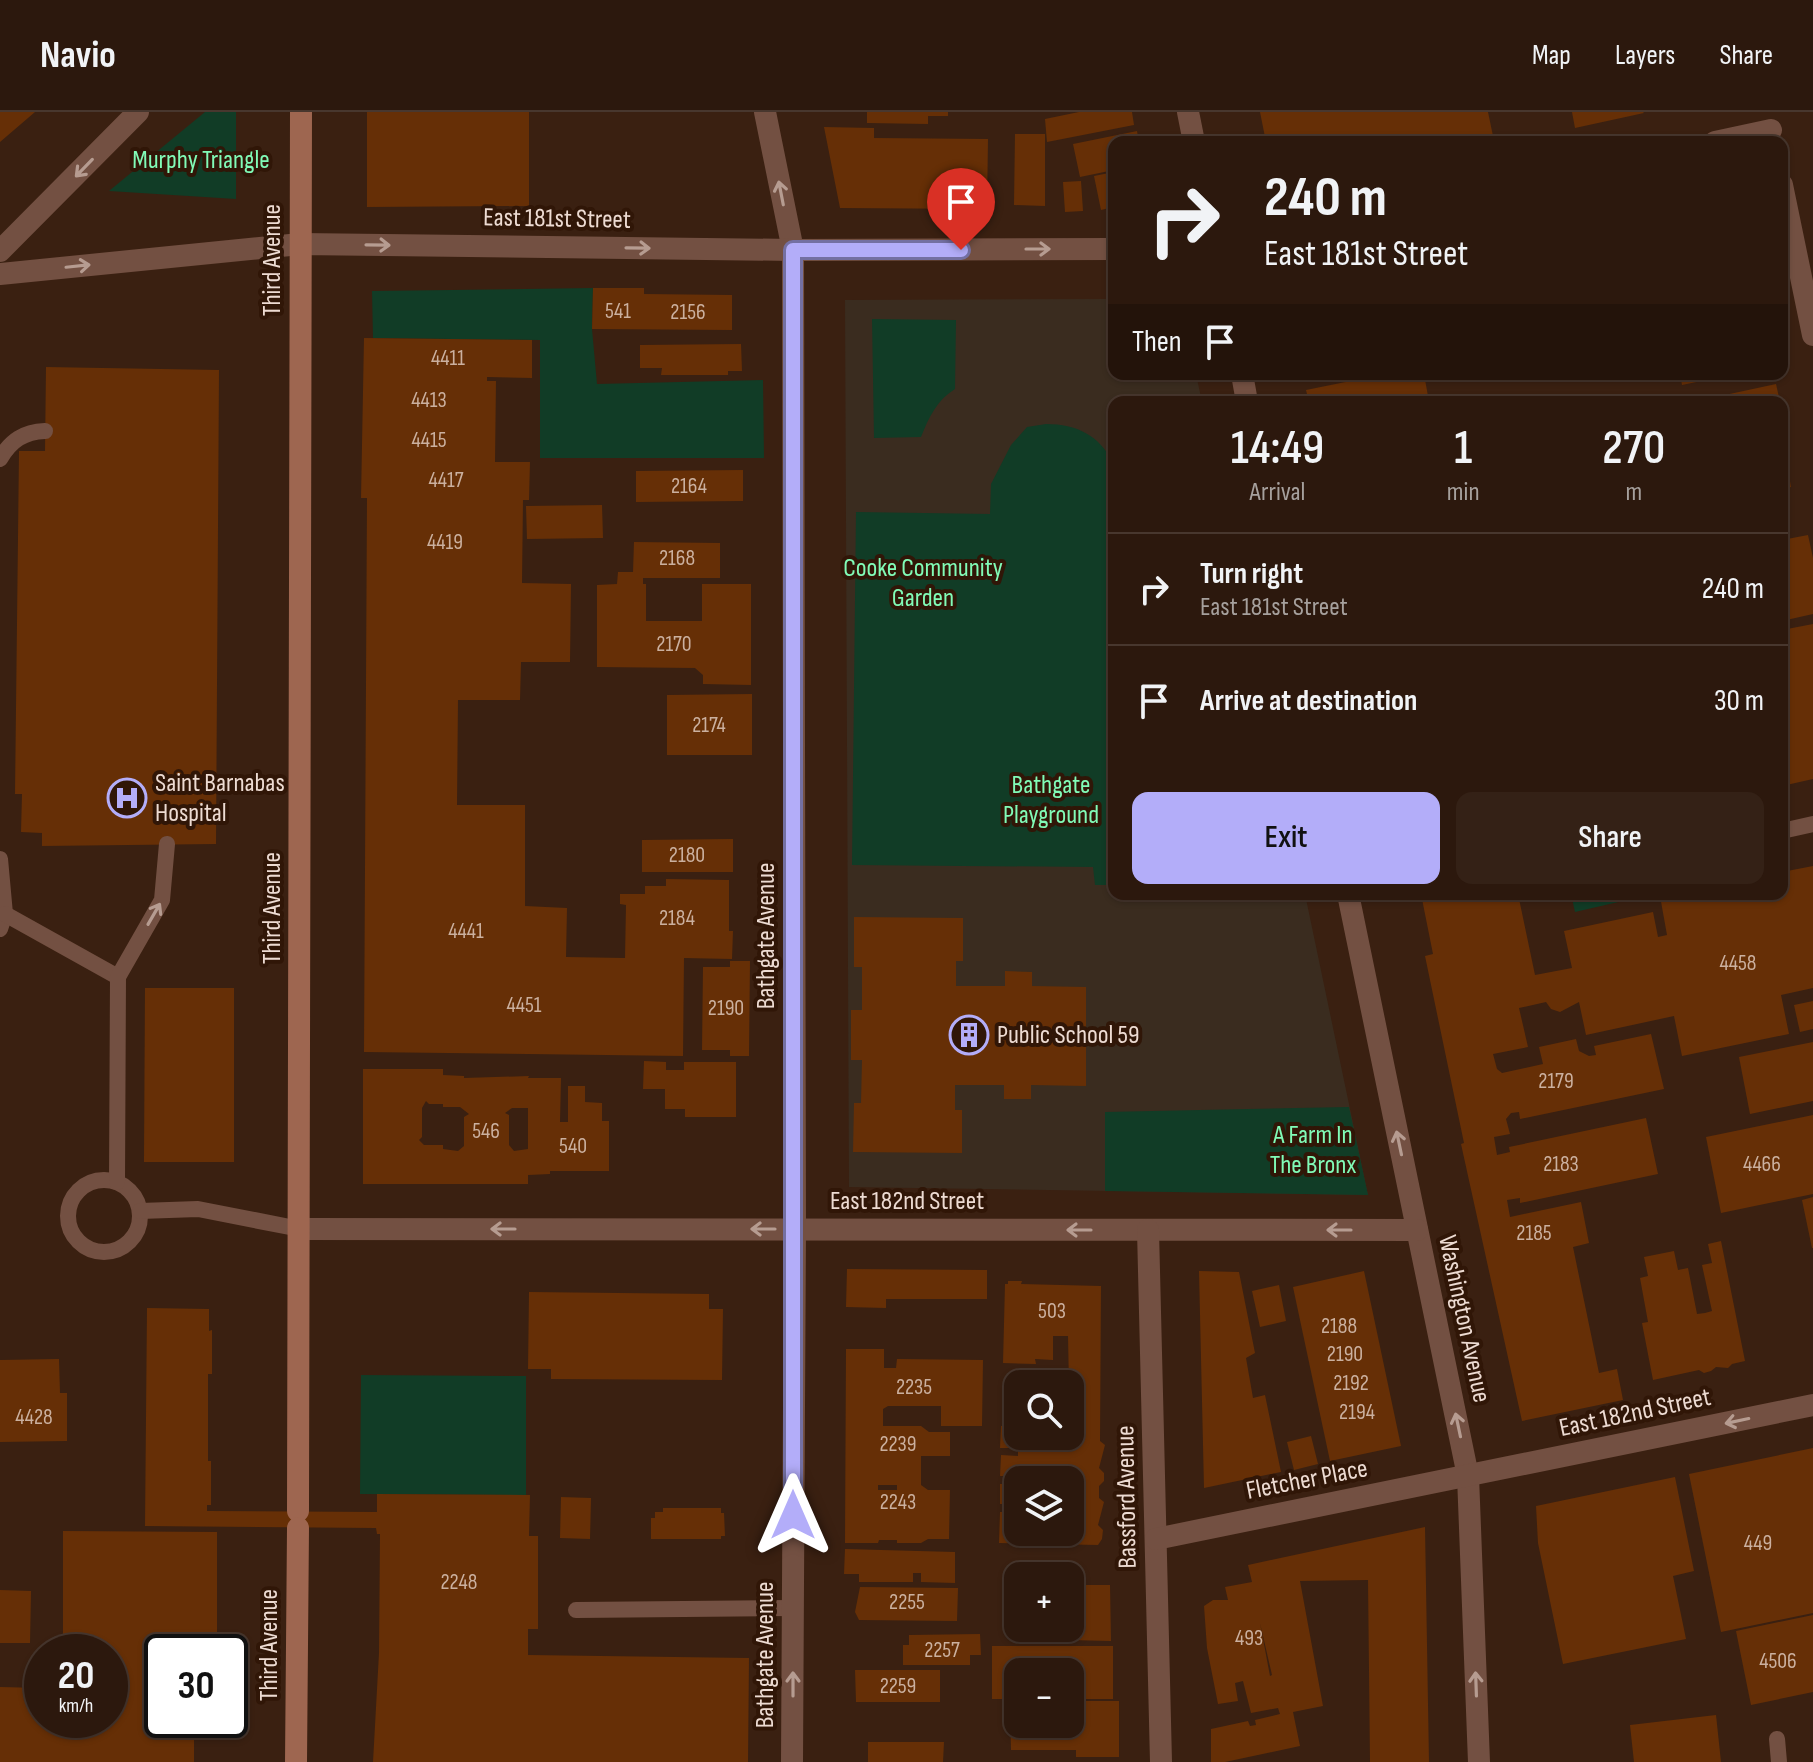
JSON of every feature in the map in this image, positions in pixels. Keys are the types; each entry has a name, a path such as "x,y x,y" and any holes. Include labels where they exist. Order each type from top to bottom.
{"main road":[{"name":"Third Avenue","path":"296,1762 301,112"}],"street":[{"path":"0,251 138,112"},
{"name":"Bathgate Avenue","path":"765,112 793,250 795,1229 792,1762"},
{"path":"1188,112 1193,136"},
{"path":"1739,136 1770,128"},
{"path":"1788,214 1813,335"},
{"name":"East 181st Street","path":"0,274 300,244 793,250 1108,249"},
{"name":"Washington Avenue","path":"1349,900 1468,1476 1479,1762"},
{"name":"East 182nd Street","path":"300,1229 1417,1230"},
{"name":"Bassford Avenue","path":"1148,1230 1161,1762"},
{"name":"East 182nd Street","path":"1468,1476 1813,1405"},
{"name":"Fletcher Place","path":"1156,1539 1468,1476"}],"lane":[{"path":"0,459 6,448 26,432 45,431"},
{"path":"1788,830 1813,824"},
{"path":"117,1182 118,977 162,900 167,844"},
{"path":"0,859 3,922 118,977"},
{"path":"92,1182 117,1182 132,1193 140,1211 140,1224 126,1245 115,1251 90,1250 80,1243 68,1222 73,1197 92,1182"},
{"path":"140,1211 198,1209 300,1229"},
{"path":"576,1610 793,1608"},
{"path":"1777,1739 1779,1762"}],"shaded area":[{"path":"1108,299 1108,380 1197,380 1201,396 1108,396 1108,900 1306,900 1368,1195 849,1187 845,300"}],"green space":[{"name":"Murphy Triangle","path":"205,112 236,112 236,199 109,191"},
{"path":"593,288 592,329 597,384 763,380 764,458 540,458 540,340 373,338 372,291"},
{"path":"872,319 956,320 955,389 934,410 921,437 874,438"},
{"path":"1046,424 1077,429 1094,439 1108,454 1108,885 1095,885 1093,867 852,865 856,512 990,514 991,484 1011,445 1027,427"},
{"path":"1572,900 1627,900 1575,912"},
{"name":"A Farm In The Bronx","path":"1349,1107 1368,1195 1105,1191 1105,1112"},
{"path":"361,1375 526,1376 526,1495 360,1494"}],"building":[{"path":"0,112 35,112 0,142"},
{"path":"367,112 529,112 529,206 367,207"},
{"path":"867,112 948,112 948,116 928,116 928,124 867,123"},
{"path":"1079,112 1132,112 1134,125 1047,142 1045,119"},
{"path":"1260,112 1488,112 1493,136 1265,136"},
{"path":"1572,112 1643,112 1644,113 1575,128"},
{"path":"824,127 874,128 874,138 988,139 987,209 840,208"},
{"path":"1137,131 1138,136 1112,136"},
{"path":"1015,134 1045,134 1045,206 1014,205"},
{"path":"1108,137 1108,171 1080,177 1073,144"},
{"path":"1108,173 1108,208 1101,210 1094,176"},
{"path":"1081,181 1083,211 1065,212 1063,182"},
{"path":"593,288 644,288 644,294 732,295 732,330 592,329"},
{"path":"364,338 532,340 532,378 487,377 487,381 496,381 495,462 530,462 529,500 523,500 522,583 571,584 570,662 521,662 520,700 458,700 457,805 525,805 525,906 567,908 566,957 625,958 626,905 620,904 620,894 645,894 645,886 666,886 666,879 729,880 732,959 684,958 683,1056 364,1052 367,498 361,498"},
{"path":"741,344 742,371 728,371 728,375 661,375 662,368 640,368 640,345"},
{"path":"46,367 219,370 216,844 42,846 42,833 21,832 22,794 15,794 19,451 45,451"},
{"path":"1355,380 1425,380 1428,396 1308,396 1306,390"},
{"path":"1681,380 1706,380 1682,385"},
{"path":"1776,384 1779,396 1720,396"},
{"path":"743,470 743,501 636,502 636,471"},
{"path":"602,505 603,538 527,539 526,506"},
{"path":"1808,535 1813,558 1813,614 1788,620 1788,539"},
{"path":"634,542 720,543 720,578 643,578 643,584 646,584 646,621 702,621 702,584 751,584 751,685 703,684 703,675 695,668 597,667 597,585 617,584 618,572 633,572"},
{"path":"1813,624 1813,779 1788,785 1788,629"},
{"path":"752,694 752,755 667,755 667,695"},
{"path":"733,839 733,872 642,872 642,840"},
{"path":"1813,866 1813,988 1781,995 1789,1034 1682,1056 1674,1016 1586,1035 1579,1002 1560,1012 1551,1009 1546,1002 1519,1008 1528,1047 1493,1054 1497,1069 1502,1073 1543,1064 1539,1047 1576,1039 1579,1051 1589,1056 1596,1055 1594,1046 1651,1034 1664,1089 1520,1119 1519,1112 1511,1113 1506,1119 1510,1134 1494,1137 1497,1155 1510,1152 1509,1147 1646,1118 1658,1174 1520,1203 1520,1198 1507,1200 1510,1217 1581,1202 1589,1243 1573,1247 1599,1373 1617,1369 1623,1400 1522,1421 1461,1144 1464,1143 1425,956 1433,954 1422,900 1519,900 1535,975 1572,968 1564,931 1653,912 1658,937 1667,935 1661,900 1788,900 1788,871"},
{"name":"Public School 59","path":"854,917 963,918 963,961 956,961 956,986 1005,986 1005,971 1032,972 1032,986 1086,987 1086,1086 1031,1085 1031,1099 1004,1099 1004,1085 955,1085 955,1110 962,1110 962,1153 853,1152 854,1103 861,1103 862,1060 851,1060 851,1010 862,1010 862,967 854,967"},
{"path":"730,961 750,961 749,1056 730,1056 730,1050 702,1050 703,967 730,967"},
{"path":"145,988 234,988 234,1162 144,1162"},
{"path":"1813,1001 1813,1029 1800,1032 1794,1005"},
{"path":"1813,1042 1813,1101 1750,1114 1739,1057"},
{"path":"644,1061 666,1062 666,1070 684,1070 684,1062 736,1062 736,1117 685,1117 685,1109 665,1109 665,1089 643,1089"},
{"path":"363,1069 443,1069 443,1075 464,1078 561,1078 560,1122 568,1122 568,1086 585,1086 585,1102 602,1103 602,1121 609,1121 609,1171 550,1171 550,1174 528,1175 528,1184 363,1184","holes":["426,1101 429,1104 443,1104 443,1107 460,1107 469,1114 464,1117 464,1146 458,1151 443,1149 443,1145 424,1145 419,1140 422,1137 422,1108","512,1108 528,1108 528,1149 514,1151 509,1145 509,1115 505,1113"]},
{"path":"1813,1115 1813,1194 1721,1213 1706,1137"},
{"path":"1813,1197 1813,1248 1812,1248 1802,1200"},
{"path":"1721,1241 1745,1361 1704,1373 1699,1370 1653,1380 1642,1323 1648,1322 1640,1278 1648,1276 1644,1257 1674,1251 1678,1270 1688,1268 1697,1314 1705,1313 1712,1311 1702,1265 1712,1263 1708,1244"},
{"path":"847,1269 987,1270 987,1299 886,1299 886,1308 846,1307"},
{"path":"1199,1271 1239,1272 1255,1353 1246,1358 1253,1398 1265,1395 1281,1472 1204,1488"},
{"path":"1364,1271 1401,1446 1330,1461 1293,1287"},
{"path":"1008,1281 1022,1281 1021,1284 1101,1286 1100,1441 1105,1445 1099,1468 1104,1473 1104,1481 1099,1486 1099,1498 1104,1502 1098,1525 1103,1530 1102,1539 1098,1545 1084,1545 1084,1466 1004,1466 1004,1476 1000,1476 1001,1455 1018,1456 1018,1450 1084,1450 1084,1370 1069,1370 1068,1336 1053,1336 1053,1360 1035,1359 1036,1364 1003,1363 1005,1284"},
{"path":"1279,1285 1286,1321 1260,1327 1252,1291"},
{"path":"529,1292 709,1294 709,1309 723,1309 722,1380 551,1379 551,1369 528,1369"},
{"path":"147,1308 209,1309 209,1331 212,1330 212,1374 208,1374 211,1505 207,1505 207,1511 377,1512 377,1494 530,1495 529,1536 538,1536 538,1629 528,1629 528,1655 749,1658 748,1762 373,1762 379,1653 380,1534 377,1534 376,1528 145,1526"},
{"path":"846,1349 884,1349 884,1368 896,1368 897,1359 983,1360 982,1426 941,1426 941,1406 888,1406 883,1409 883,1426 921,1426 929,1432 950,1432 950,1456 921,1456 921,1485 928,1490 950,1490 949,1539 928,1539 921,1543 879,1540 878,1543 845,1543","holes":["878,1485 897,1485 897,1490 878,1490"]},
{"path":"59,1359 60,1393 67,1393 67,1441 0,1442 0,1360"},
{"path":"1001,1426 1004,1426 1004,1448 1000,1448"},
{"path":"1311,1436 1318,1464 1294,1470 1287,1442"},
{"path":"1813,1448 1813,1613 1721,1632 1689,1474"},
{"path":"1675,1477 1694,1571 1673,1576 1686,1639 1563,1664 1538,1543 1536,1506"},
{"path":"1000,1484 1004,1484 1004,1504 1000,1504"},
{"path":"561,1497 591,1498 590,1539 560,1538"},
{"path":"663,1508 721,1508 725,1536 721,1539 651,1539 651,1518 655,1518 655,1512 663,1512"},
{"path":"1000,1512 1004,1512 1004,1543 999,1543"},
{"path":"1425,1527 1429,1762 1370,1762 1368,1580 1300,1581 1323,1706 1293,1712 1300,1746 1225,1762 1211,1762 1211,1729 1248,1721 1250,1726 1256,1725 1255,1720 1280,1714 1278,1708 1251,1713 1243,1681 1235,1683 1238,1701 1218,1704 1207,1648 1204,1606 1213,1600 1228,1600 1225,1587 1252,1582 1248,1565","holes":["1260,1623 1272,1675 1270,1676"]},
{"path":"63,1531 217,1532 217,1634 144,1634 144,1738 194,1738 194,1762 0,1762 0,1687 24,1688 24,1738 128,1738 128,1634 63,1634"},
{"path":"845,1549 955,1552 955,1583 921,1582 921,1573 913,1573 913,1582 859,1582 859,1574 844,1574"},
{"path":"1084,1585 1110,1585 1111,1641 1084,1640"},
{"path":"860,1587 958,1588 957,1621 859,1620 855,1612"},
{"path":"0,1590 31,1591 30,1634 24,1634 24,1643 0,1643"},
{"path":"1813,1615 1813,1692 1751,1705 1736,1631"},
{"path":"980,1634 981,1655 970,1655 970,1665 903,1665 903,1645 909,1645 909,1635"},
{"path":"992,1646 1113,1646 1113,1699 1084,1699 1084,1658 1004,1658 1004,1699 992,1699"},
{"path":"855,1670 940,1670 940,1702 856,1702"},
{"path":"1084,1701 1119,1701 1119,1757 1076,1757 1076,1750 1011,1750 1011,1738 1084,1738"},
{"path":"1716,1715 1721,1762 1634,1762 1630,1725"},
{"path":"868,1742 944,1742 943,1762 868,1762"}],"place":[{"name":"Saint Barnabas Hospital","path":"127,798"},
{"name":"Public School 59","path":"969,1035"}],"route":[{"path":"793,1515 793,250 961,250"}],"park label":[{"name":"Cooke Community Garden","path":"923,583"},
{"name":"Bathgate Playground","path":"1051,800"}]}
